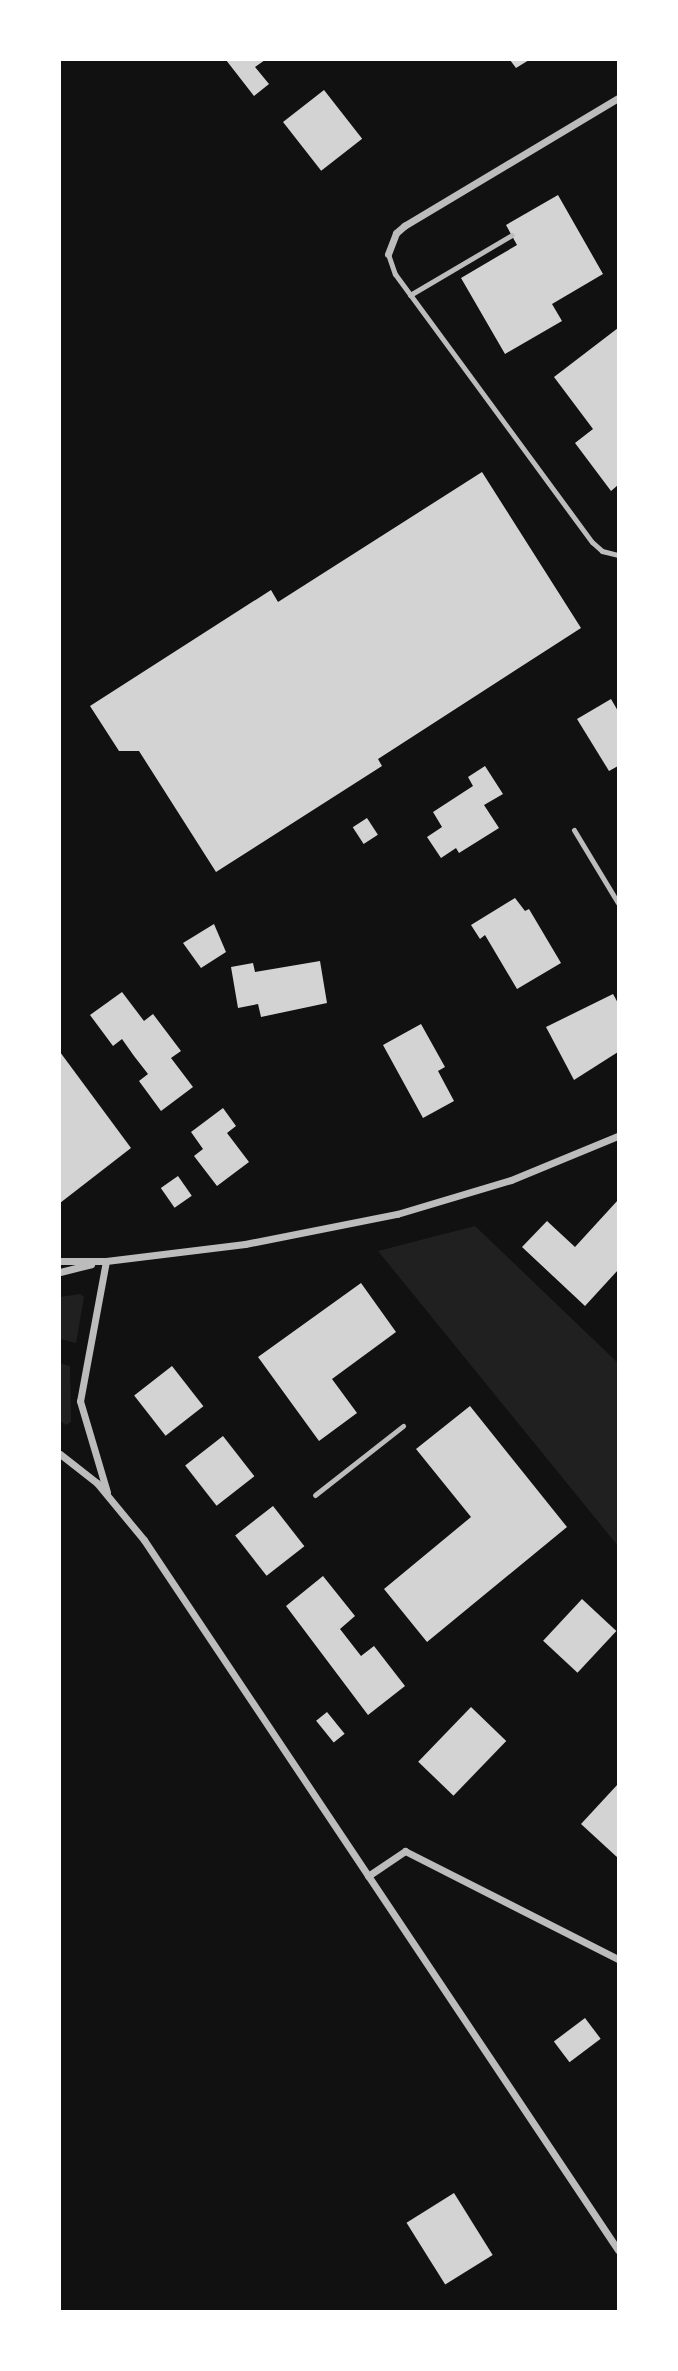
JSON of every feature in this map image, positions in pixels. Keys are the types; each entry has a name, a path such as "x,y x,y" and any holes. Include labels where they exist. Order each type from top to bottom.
{"street":[{"path":"388,254 396,233 404,226 618,99"},
{"path":"60,1272 106,1261 245,1244 418,1209 511,1180 618,1136"},
{"path":"60,1261 106,1261"},
{"path":"106,1261 80,1401 108,1495"},
{"path":"60,1454 108,1495 144,1540 618,2250"},
{"path":"368,1876 405,1851 618,1959"}],"lane":[{"path":"410,295 512,235"},
{"path":"388,254 394,274 592,542 602,551 618,555"},
{"path":"574,830 618,904"},
{"path":"315,1495 403,1426"}],"shaded area":[{"path":"475,1226 618,1363 618,1546 378,1251"},
{"path":"80,1294 84,1297 76,1343 60,1339 60,1297"},
{"path":"60,1363 70,1366 71,1422 66,1425 60,1421"}],"building":[{"path":"226,60 265,60 255,67 269,84 254,96"},
{"path":"510,60 529,60 516,68"},
{"path":"324,90 362,139 321,171 283,122"},
{"path":"558,195 603,274 552,304 562,321 505,354 461,278 517,245 506,225"},
{"path":"618,328 618,485 611,491 575,443 593,429 554,377"},
{"path":"482,472 581,628 378,759 382,766 216,872 139,751 119,751 90,706 271,590 278,602"},
{"path":"611,699 618,711 618,766 609,771 577,719"},
{"path":"485,766 503,794 484,805 499,828 459,853 456,848 441,858 427,837 442,827 433,812 473,786 468,777"},
{"path":"367,818 378,835 364,844 353,827"},
{"path":"515,898 525,911 529,909 561,963 517,989 485,935 480,939 471,925"},
{"path":"214,924 226,952 201,968 183,943"},
{"path":"320,961 327,1003 261,1017 258,1004 238,1008 231,967 253,963 255,972"},
{"path":"122,992 144,1021 153,1014 181,1051 171,1058 193,1087 161,1111 139,1081 148,1074 122,1039 113,1046 90,1015"},
{"path":"613,994 618,1003 618,1052 574,1080 546,1027"},
{"path":"421,1024 445,1067 438,1071 454,1101 423,1118 383,1045"},
{"path":"60,1052 131,1148 60,1203"},
{"path":"223,1108 236,1126 227,1133 249,1162 217,1186 194,1156 203,1149 191,1132"},
{"path":"178,1176 192,1196 175,1208 161,1188"},
{"path":"618,1200 618,1270 585,1306 522,1247 547,1221 575,1247"},
{"path":"361,1283 396,1332 332,1379 357,1413 319,1441 258,1357"},
{"path":"172,1366 203,1406 166,1436 134,1396"},
{"path":"470,1406 567,1527 427,1642 384,1589 471,1517 416,1449"},
{"path":"223,1436 254,1476 217,1506 185,1466"},
{"path":"273,1506 304,1546 267,1576 235,1536"},
{"path":"323,1576 355,1616 340,1629 361,1656 374,1646 405,1686 368,1715 286,1606"},
{"path":"582,1599 616,1631 577,1673 543,1641"},
{"path":"471,1707 506,1741 453,1796 418,1762"},
{"path":"327,1712 345,1734 334,1743 316,1721"},
{"path":"618,1784 618,1858 581,1824"},
{"path":"585,2018 601,2039 570,2062 554,2041"},
{"path":"454,2193 493,2255 445,2285 407,2223"}]}
